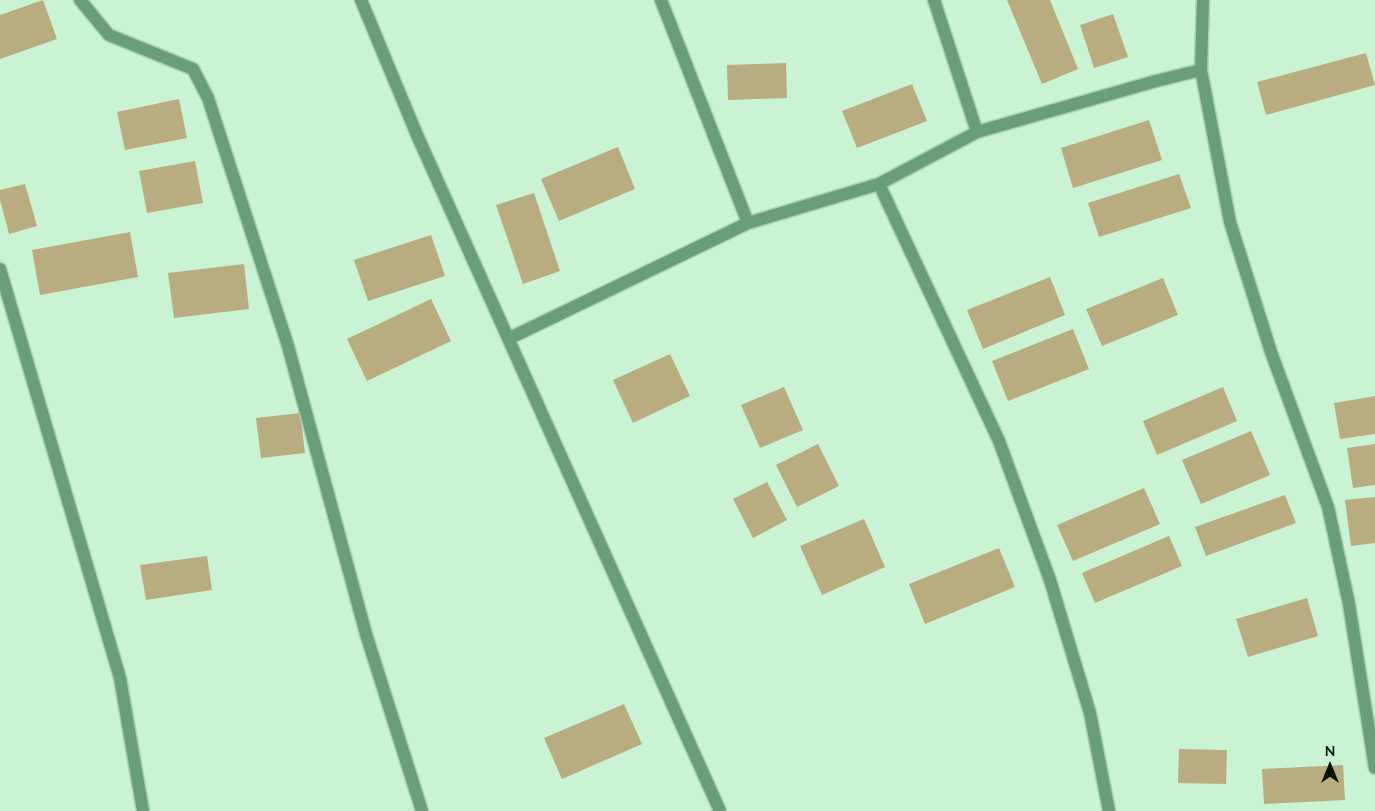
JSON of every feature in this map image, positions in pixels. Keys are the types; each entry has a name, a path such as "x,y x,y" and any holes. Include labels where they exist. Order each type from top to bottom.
{"street":[{"path":"80,0 109,35 193,70 208,98 288,346 366,634 422,811"},
{"path":"361,0 417,135 510,338 720,811"},
{"path":"661,0 748,223"},
{"path":"934,0 977,132"},
{"path":"1203,0 1201,70 1230,222 1271,352 1328,507 1349,604 1375,768"},
{"path":"510,338 748,223 879,184 977,132 1201,70"},
{"path":"879,184 999,441 1050,580 1090,713 1109,811"},
{"path":"0,269 120,678 143,811"}],"building":[{"path":"43,0 57,39 0,59 0,15"},
{"path":"1007,0 1050,0 1078,69 1042,84"},
{"path":"1113,14 1128,57 1094,68 1080,25"},
{"path":"1366,53 1375,85 1266,115 1257,82"},
{"path":"786,63 787,98 728,100 727,65"},
{"path":"912,84 927,121 857,148 842,111"},
{"path":"179,99 187,138 125,150 117,112"},
{"path":"1149,120 1162,160 1073,188 1061,148"},
{"path":"618,147 635,189 559,221 541,179"},
{"path":"195,161 203,203 147,213 139,171"},
{"path":"1179,174 1191,208 1099,237 1088,203"},
{"path":"25,184 37,226 9,234 0,200 0,190"},
{"path":"534,193 560,271 523,284 496,205"},
{"path":"130,232 138,277 40,295 32,250"},
{"path":"431,235 445,276 368,301 354,260"},
{"path":"244,264 249,309 174,318 168,273"},
{"path":"1050,277 1065,315 983,349 967,310"},
{"path":"1163,278 1178,315 1102,346 1086,309"},
{"path":"431,299 451,341 367,381 347,339"},
{"path":"1073,329 1089,369 1008,401 992,361"},
{"path":"670,354 690,396 633,423 613,380"},
{"path":"784,387 803,430 760,448 741,405"},
{"path":"1223,387 1237,421 1157,455 1143,421"},
{"path":"1375,396 1375,434 1340,439 1334,403"},
{"path":"300,413 305,453 261,458 256,418"},
{"path":"1251,431 1270,475 1201,504 1182,460"},
{"path":"818,444 839,486 797,507 776,465"},
{"path":"1375,444 1375,485 1353,488 1347,448"},
{"path":"767,482 787,520 753,538 733,499"},
{"path":"1144,488 1160,524 1073,561 1057,525"},
{"path":"1285,495 1296,523 1206,556 1195,527"},
{"path":"1375,497 1375,543 1351,546 1345,500"},
{"path":"864,519 885,567 822,595 800,546"},
{"path":"1169,536 1182,566 1095,603 1082,573"},
{"path":"999,548 1015,587 925,624 909,584"},
{"path":"207,556 212,590 146,600 140,565"},
{"path":"1307,598 1318,636 1248,657 1236,619"},
{"path":"624,704 642,744 562,779 544,738"},
{"path":"1179,749 1227,750 1226,784 1178,783"},
{"path":"1343,765 1345,800 1264,804 1262,769"}]}
